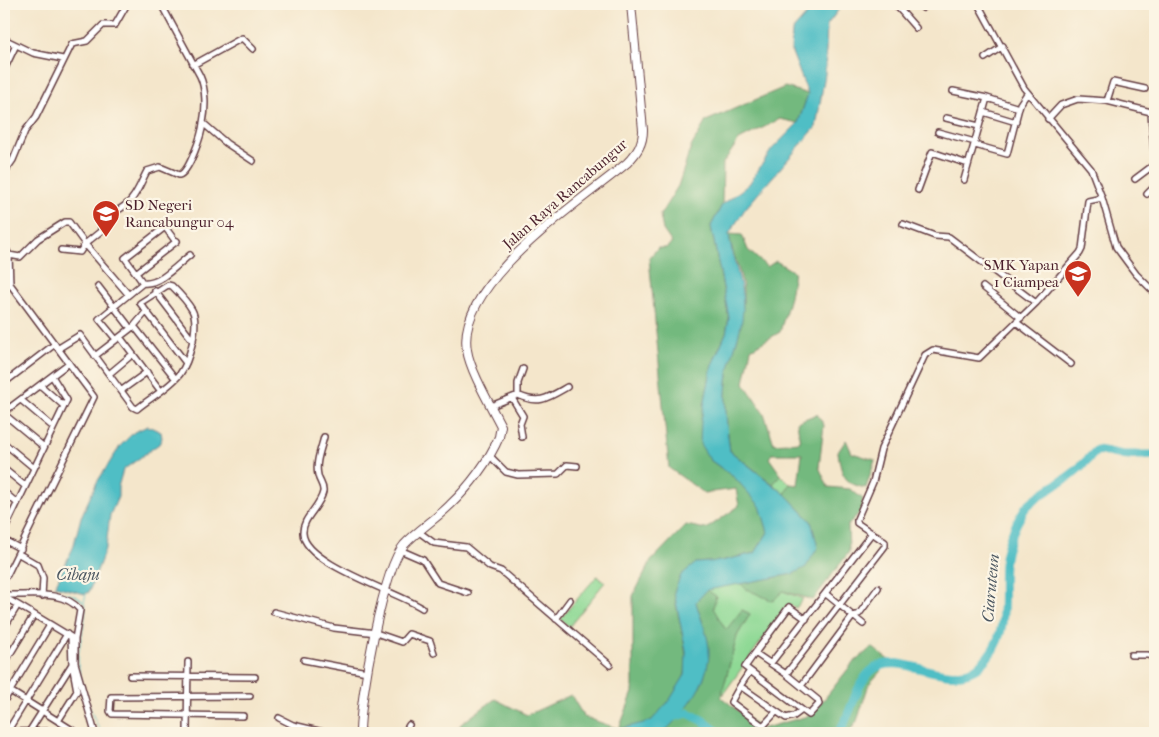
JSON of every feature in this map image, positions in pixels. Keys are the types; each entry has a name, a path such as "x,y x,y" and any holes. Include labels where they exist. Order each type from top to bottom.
{"main road":[{"name":"Jalan Raya Rancabungur","path":"360,733 360,713 367,672 386,591 400,550 460,495 497,441 501,426 467,350 468,328 480,298 493,278 514,256 552,222 627,162 636,153 642,142 643,130 631,4"}],"street":[{"path":"4,173 13,160 25,131 36,116 72,44 87,41 103,25 115,24 127,4"},
{"path":"61,250 80,252 85,244 101,231 101,227 106,220 131,200 147,171 160,167 179,175 186,170 204,124 204,87 200,76 161,4"},
{"path":"895,4 916,28"},
{"path":"978,4 1030,96 1048,120 1091,169 1102,198 1116,246 1136,274 1155,293"},
{"path":"193,65 242,38 253,49"},
{"path":"4,39 16,46 44,56 63,59"},
{"path":"4,70 16,46"},
{"path":"985,58 1003,46"},
{"path":"1108,101 1113,82 1145,88"},
{"path":"953,91 987,98 1019,108"},
{"path":"938,132 1007,154 1019,108 1026,95 1030,96"},
{"path":"964,180 987,98"},
{"path":"1048,120 1061,105 1072,100 1108,101 1153,113 1155,164 1135,179"},
{"path":"983,112 1016,122"},
{"path":"946,118 979,126"},
{"path":"204,124 226,143 253,161"},
{"path":"918,190 932,152 968,164"},
{"path":"1146,194 1155,186"},
{"path":"786,674 885,546 884,542 857,523 856,519 873,482 881,450 925,355 933,350 977,359 1036,303 1080,253 1088,201 1102,198"},
{"path":"9,255 20,257 38,239 65,222 69,222 85,244 128,294"},
{"path":"903,224 935,236 949,237 1036,303"},
{"path":"136,273 178,241 165,227 125,258 143,283"},
{"path":"4,245 9,255 10,284 94,397 7,575"},
{"path":"160,390 133,354 99,319 143,283 150,284 157,281 190,255"},
{"path":"4,383 57,346 80,335 133,407 137,409 175,378 186,363 193,341 195,323 192,310 172,286 168,285 141,300 146,312 186,363"},
{"path":"98,286 175,378"},
{"path":"983,287 1021,318"},
{"path":"155,291 193,341"},
{"path":"95,356 146,312"},
{"path":"1016,322 1072,364"},
{"path":"109,374 133,354"},
{"path":"44,447 4,413 70,363"},
{"path":"518,396 518,383 523,369"},
{"path":"122,390 147,372"},
{"path":"4,531 6,521 17,503 64,406 66,397 52,376"},
{"path":"40,385 64,406"},
{"path":"491,406 518,396 538,401 566,388"},
{"path":"512,398 523,416 520,426 522,437"},
{"path":"21,400 54,427"},
{"path":"324,438 317,461 318,475 323,486 323,493 318,505 304,526 303,538 316,554 386,591 414,602 422,608"},
{"path":"4,443 34,468"},
{"path":"488,456 506,472 518,475 558,474 567,465 577,466"},
{"path":"4,469 25,486"},
{"path":"4,492 17,503"},
{"path":"419,532 434,543 466,547 490,567 501,570 610,665"},
{"path":"771,663 872,533"},
{"path":"4,540 38,565 43,587 42,596"},
{"path":"400,550 423,560 438,583 468,593"},
{"path":"801,686 853,616 859,614 878,588"},
{"path":"826,594 863,624"},
{"path":"4,596 42,596 68,599 80,610 75,640 75,663 95,733"},
{"path":"4,596 67,634 72,641 72,664 77,691 58,721"},
{"path":"556,619 570,600"},
{"path":"4,628 18,605"},
{"path":"755,653 786,674 819,702 810,714 802,710 745,665 790,606 806,619"},
{"path":"274,612 334,628 376,634 402,642 409,634 416,635 430,641 434,653"},
{"path":"4,664 34,615"},
{"path":"4,701 50,625"},
{"path":"6,732 67,634"},
{"path":"1131,655 1148,655 1155,658"},
{"path":"304,660 367,672"},
{"path":"187,733 188,662"},
{"path":"29,732 72,664"},
{"path":"750,670 730,700 731,702 763,726 776,712"},
{"path":"130,676 255,677"},
{"path":"740,686 776,712 790,718 802,710"},
{"path":"4,687 58,721 73,733"},
{"path":"243,716 112,714 110,711 111,697 113,695 250,696"},
{"path":"278,718 294,725 327,733"},
{"path":"404,733 409,725"},
{"path":"6,732 73,733"}],"green space":[{"path":"785,87 808,94 798,123 780,119 739,140 723,163 722,205 711,226 729,318 726,333 712,365 701,420 710,460 735,478 761,506 768,532 755,553 721,561 696,563 674,592 686,656 683,679 671,699 652,720 619,729 633,692 633,596 651,561 686,525 706,529 739,506 736,489 704,493 669,468 649,258 658,248 666,248 672,243 663,230 660,215 678,186 691,147 706,121"},
{"path":"729,234 742,235 748,250 767,267 776,261 794,272 790,297 780,332 751,349 744,383 764,413 774,444 800,442 797,422 817,414 824,425 819,467 828,487 850,489 863,499 861,511 848,525 849,552 813,600 783,591 773,601 746,589 740,583 793,574 811,521 785,494 790,484 798,485 802,454 772,454 769,458 781,475 773,484 730,451 726,416 726,390 742,314 743,290"},
{"path":"846,440 852,453 875,460 866,488 852,484 842,472 838,452"},
{"path":"781,475 790,484 785,494 773,484"},
{"path":"597,576 605,582 569,627 560,619"},
{"path":"740,583 746,589 783,591 803,599 796,608 788,604 721,697 737,636 750,614 742,610 727,630 717,617 707,590"},
{"path":"707,590 716,596 713,608 726,630 742,610 750,614 737,636 721,697 761,729 808,716 852,664 872,647 890,661 869,684 857,721 848,733 663,733 671,725 703,623 695,602"},
{"path":"571,695 584,717 618,729 558,733 456,733 461,724 495,699 527,715"}],"water":[{"path":"816,4 843,4 827,25 825,74 816,127 745,209 729,234 742,290 743,310 728,373 726,399 730,451 785,494 811,521 818,547 806,567 793,574 707,590 696,602 708,641 708,665 694,698 663,733 574,733 619,729 651,721 669,701 685,675 686,652 674,592 681,575 696,563 721,561 755,553 768,532 760,506 735,478 710,460 700,444 701,420 712,365 726,333 729,318 711,226 722,205 749,184 772,149 798,123 808,94 791,50 792,31"},
{"name":"Cibaju","path":"148,426 161,432 162,438 159,444 123,470 118,487 118,497 110,515 106,547 89,592 85,594 55,586 73,548 81,517 97,482 121,445 134,432"}],"waterway":[{"name":"Ciaruteun","path":"838,733 862,681 875,668 886,664 899,664 940,673 967,673 979,666 989,655 1001,631 1004,564 1007,550 1011,536 1028,505 1072,474 1097,450 1123,455 1155,455"},
{"path":"52,593 74,595 84,603 85,613 78,654 79,668 90,708 102,733"},
{"path":"84,602 86,594"},
{"name":"Ciaruteun","path":"670,718 688,713 702,720 719,733"}],"place":[{"name":"SD Negeri Rancabungur 04","path":"106,238"},
{"name":"SMK Yapan 1 Ciampea","path":"1078,298"}]}
